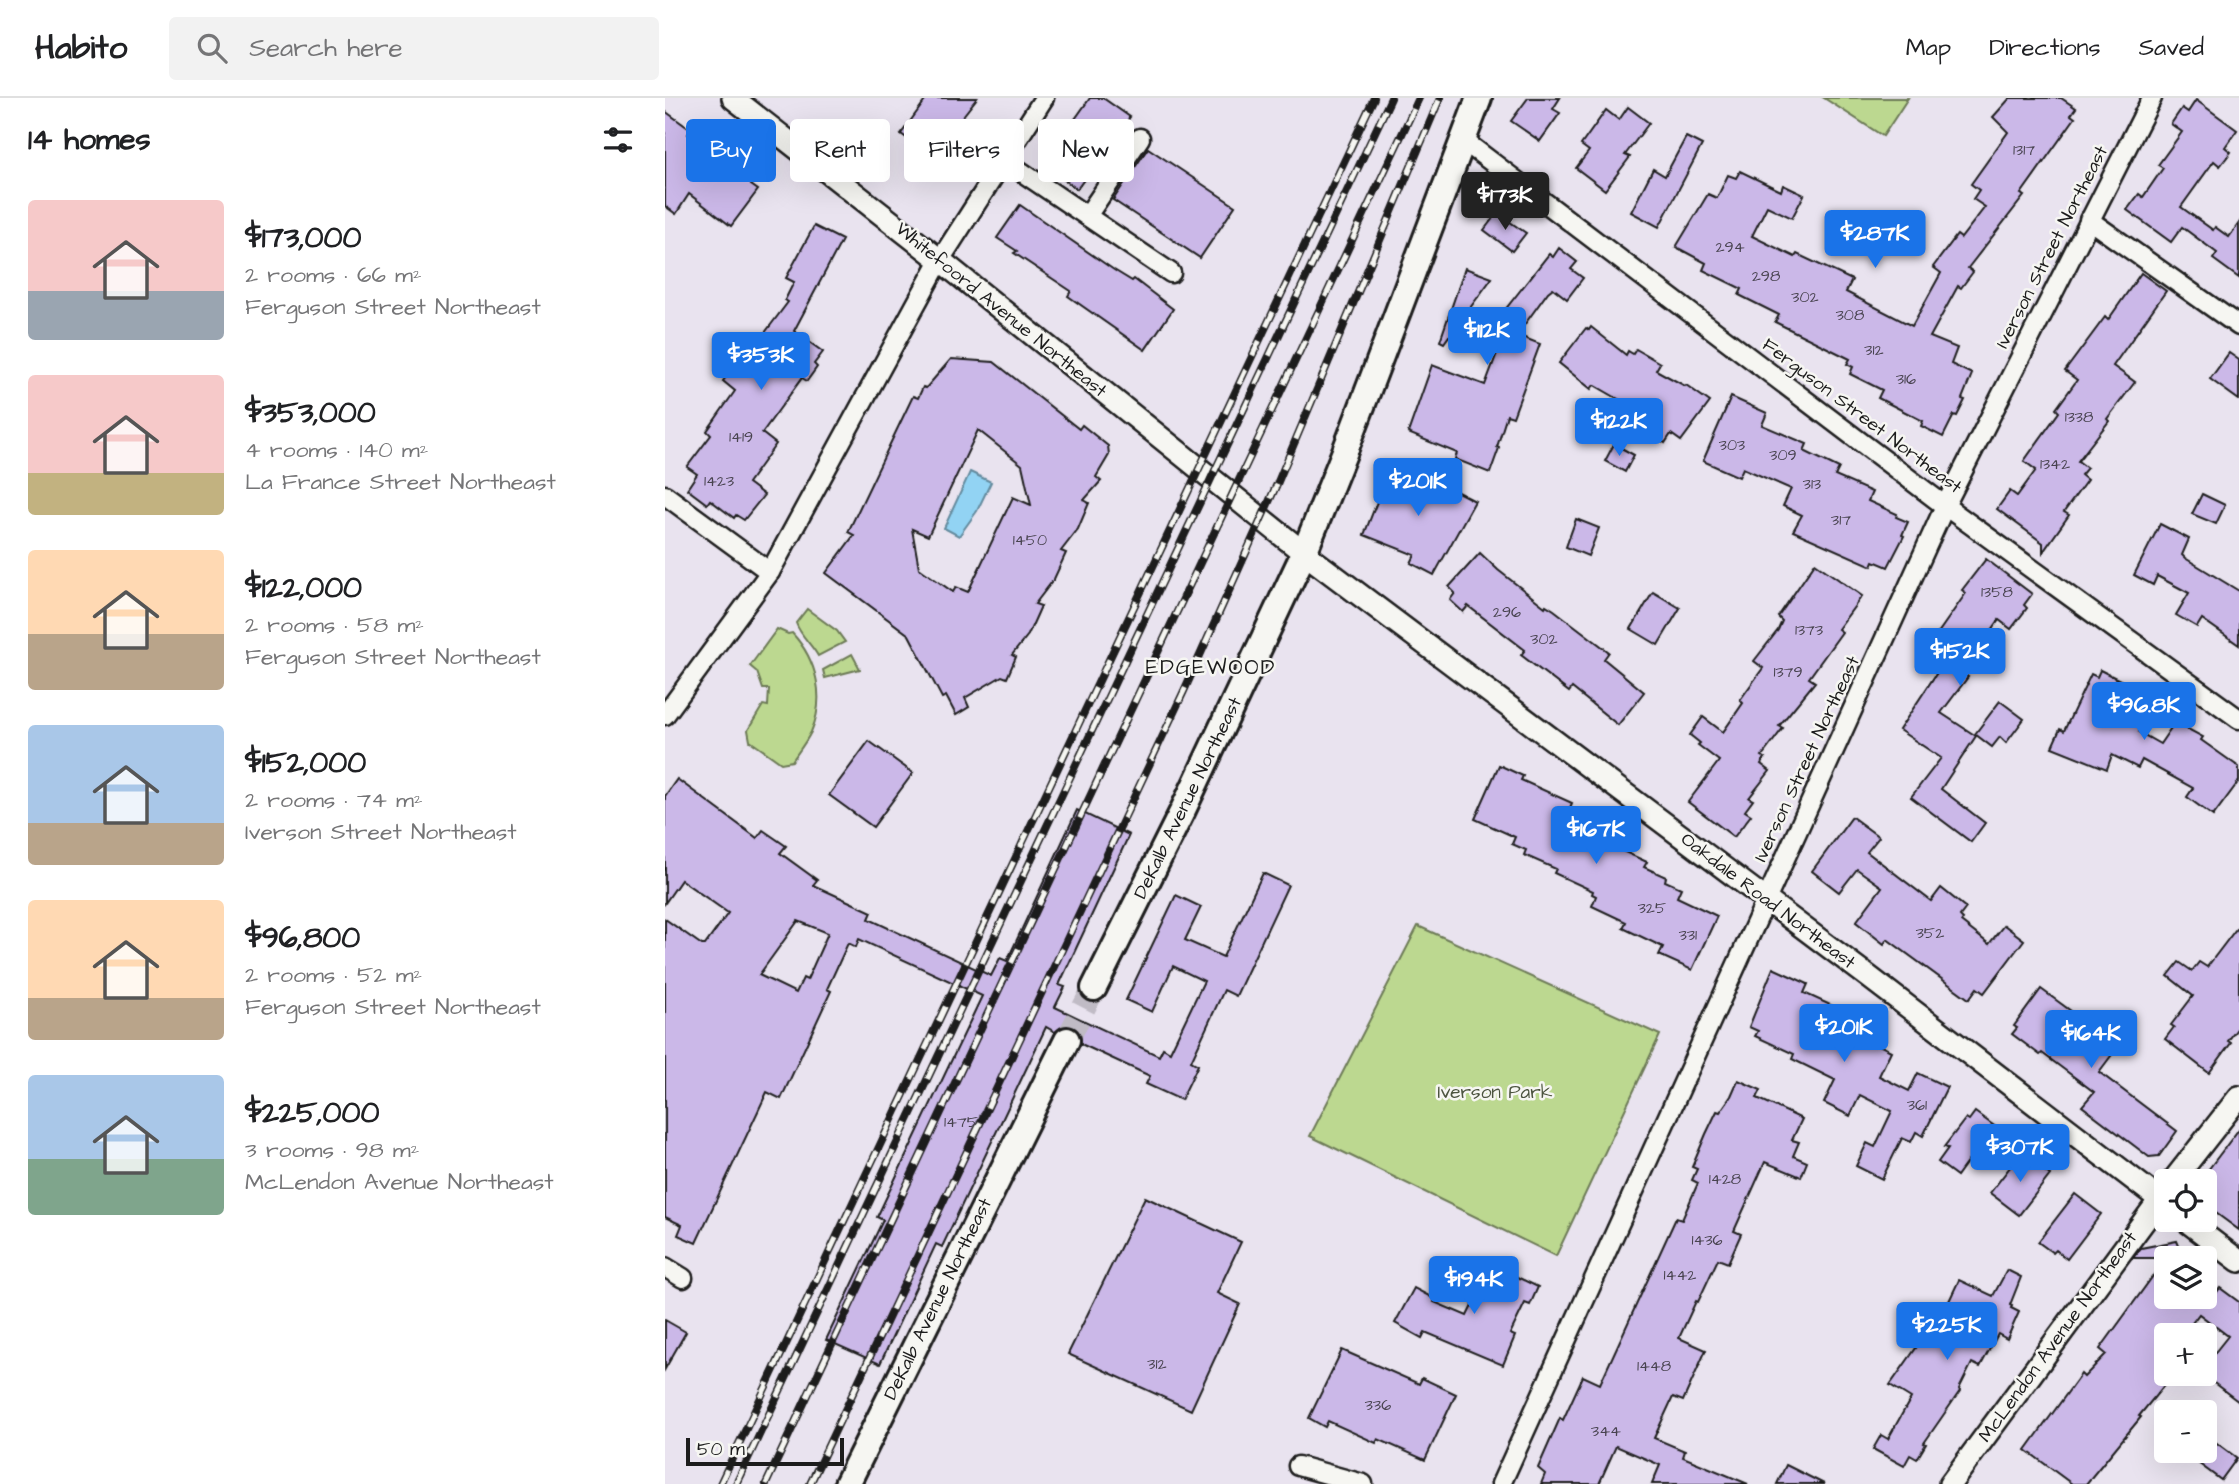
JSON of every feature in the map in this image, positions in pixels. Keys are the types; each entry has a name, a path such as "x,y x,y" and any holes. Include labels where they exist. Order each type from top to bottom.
{"main road":[{"name":"DeKalb Avenue Northeast","path":"1094,988 1188,800 1304,553 1349,442 1479,98"},
{"name":"DeKalb Avenue Northeast","path":"847,1484 1067,1040"}],"street":[{"name":"Whitefoord Avenue Northeast","path":"733,98 940,260 1267,523"},
{"path":"1024,129 1044,98"},
{"name":"Iverson Street Northeast","path":"1501,1484 1945,506 2152,98"},
{"path":"1087,216 1140,138"},
{"name":"Ferguson Street Northeast","path":"1464,141 1945,506 2239,719"},
{"path":"1024,173 1171,273"},
{"path":"665,714 770,572 940,260 990,182"},
{"path":"2089,220 2239,326"},
{"path":"665,495 770,572"},
{"name":"Oakdale Road Northeast","path":"1267,523 2154,1190"},
{"path":"2182,1169 2239,1097"},
{"name":"McLendon Avenue Northeast","path":"1950,1484 2154,1211"},
{"path":"2201,1232 2239,1261"},
{"path":"665,1267 683,1278"},
{"path":"1298,1466 1363,1484"}],"green space":[{"path":"1824,98 1908,98 1883,136"},
{"path":"807,609 837,631 845,642 818,656 796,623"},
{"path":"777,629 792,633 801,644 813,667 818,693 816,719 811,732 792,761 781,763 750,741 748,730 763,705 768,706 769,689 763,689 757,672 750,666"},
{"path":"852,654 860,669 825,678 823,670"},
{"name":"Iverson Park","path":"1418,926 1660,1035 1556,1256 1310,1136"}],"water":[{"path":"970,472 991,482 977,511 959,536 944,528"}],"building":[{"path":"927,98 977,98 961,119 912,119"},
{"path":"1090,98 1103,98 1130,117 1129,119 1075,119"},
{"path":"1528,98 1560,98 1553,109 1560,113 1540,141 1511,121"},
{"path":"2010,98 2061,98 2076,108 2071,115 2075,118 2021,194 2024,196 1968,268 1973,272 1961,288 1958,286 1930,337 1957,348 1951,364 1972,374 1962,399 1965,400 1943,437 1921,426 1923,421 1878,398 1882,390 1850,374 1853,367 1847,364 1850,359 1775,322 1779,315 1739,295 1742,289 1703,270 1706,263 1676,247 1708,194 1717,198 1728,175 1736,178 1740,171 1781,191 1783,185 1804,195 1792,218 1767,206 1752,236 1852,280 1846,292 1912,326 1941,273 1933,267 1957,235 1961,238 1985,207 1973,199 1979,190 1971,184 2008,132 1993,117"},
{"path":"2196,100 2237,130 2225,147 2231,152 2220,166 2214,161 2181,207 2213,230 2215,227 2229,237 2239,223 2239,278 2213,259 2217,253 2182,227 2171,242 2127,210 2139,194 2143,197 2163,168 2158,165 2182,132 2171,124 2182,108 2188,112"},
{"path":"1628,107 1649,123 1625,155 1630,157 1605,190 1576,168 1589,151 1581,145 1606,110 1619,120"},
{"path":"665,111 686,126 686,182 753,182 751,185 758,190 731,226 689,194 676,214 665,206"},
{"path":"1686,137 1702,145 1659,227 1631,212 1653,169 1665,176"},
{"path":"1148,148 1235,206 1200,258 1113,200 1125,182 1134,182 1134,169"},
{"path":"1067,182 1082,182 1077,189"},
{"path":"1020,205 1114,270 1132,281 1134,279 1173,309 1145,350 1068,296 1071,291 1014,253 1017,251 997,238"},
{"path":"1497,213 1526,233 1512,251 1484,230"},
{"path":"814,226 842,240 794,331 823,352 807,381 802,378 762,433 776,444 748,483 764,495 744,520 736,515 734,518 710,500 707,504 687,489 697,474 687,467 711,435 707,431 735,391 723,381 726,377 720,372 734,353 745,360 748,356 764,367 780,347 764,334 788,302 785,300 794,282 786,278"},
{"path":"1559,248 1577,262 1571,269 1583,278 1567,299 1553,288 1548,292 1517,335 1540,344 1513,417 1507,415 1490,473 1455,459 1457,453 1408,433 1432,365 1485,385 1497,353 1449,336 1444,343 1440,341 1465,268 1492,278 1467,312 1489,330 1549,254 1553,257"},
{"path":"2141,273 2166,291 2113,366 2135,382 2078,461 2087,468 2081,475 2087,480 2064,512 2069,515 2043,552 2043,543 1997,509 2010,491 2017,496 2036,470 2024,461 2059,412 2056,409 2077,380 2065,371 2105,317 2108,320"},
{"path":"1591,327 1626,355 1628,351 1633,354 1636,349 1660,363 1656,370 1686,385 1710,402 1681,441 1671,434 1665,443 1650,433 1658,422 1594,385 1591,389 1559,363 1586,328 1589,330"},
{"path":"2229,353 2239,360 2239,400 2210,379"},
{"path":"951,359 994,362 1079,429 1082,425 1108,446 1109,455 1096,477 1101,481 1084,500 1089,503 1078,529 1061,551 1066,553 1054,579 1035,604 1041,606 1028,635 1012,655 1016,657 1007,678 1002,676 965,698 969,707 956,715 946,696 942,698 909,635 826,573 854,535 848,532 913,396 918,398 923,387 926,388","holes":["978,430 1022,465 1031,505 1013,497 968,592 956,587 953,592 919,568 912,529 928,536"]},
{"path":"1731,397 1767,413 1762,425 1807,444 1804,451 1839,468 1835,476 1872,492 1868,501 1908,522 1888,567 1874,561 1872,566 1793,531 1802,515 1783,506 1791,489 1743,468 1739,477 1703,461"},
{"path":"1614,444 1634,455 1625,472 1605,461"},
{"path":"1391,466 1425,480 1444,494 1448,487 1475,501 1434,575 1411,563 1415,555 1364,535"},
{"path":"2202,494 2225,505 2216,524 2192,514"},
{"path":"1576,519 1599,528 1588,556 1566,547"},
{"path":"2160,524 2189,539 2182,555 2185,558 2239,591 2239,645 2202,619 2197,627 2176,615 2189,593 2157,576 2153,585 2134,575"},
{"path":"1480,553 1545,607 1546,605 1554,610 1609,652 1604,659 1644,692 1618,725 1572,688 1569,692 1521,655 1525,650 1468,606 1463,612 1450,600 1455,593 1449,587"},
{"path":"1986,559 2032,594 2024,605 2027,608 2011,629 1999,620 1962,673 1968,677 1941,713 1976,736 1941,789 1985,823 1971,842 1911,797 1941,758 1899,730 1938,671 1932,667 1948,647 1941,642 1944,638 1938,633 1966,593 1962,590"},
{"path":"1815,563 1862,596 1838,629 1842,632 1809,678 1815,682 1779,726 1783,728 1762,756 1765,758 1761,764 1770,771 1749,798 1753,800 1745,811 1751,815 1734,837 1688,802 1719,761 1698,745 1700,743 1690,735 1703,717 1723,732 1743,703 1740,700 1763,668 1754,661 1778,630 1782,621 1778,617"},
{"path":"1653,592 1680,608 1658,645 1631,629"},
{"path":"2100,670 2124,682 2120,688 2154,705 2139,732 2160,744 2175,722 2203,737 2201,740 2239,767 2239,781 2213,816 2187,797 2193,788 2142,760 2138,768 2112,755 2107,769 2052,747 2060,729 2064,731 2091,674 2097,677"},
{"path":"2000,701 2024,719 2006,743 2000,737 1992,747 1975,734"},
{"path":"869,741 913,773 873,827 829,795"},
{"path":"1499,765 1523,776 1521,780 1572,803 1569,810 1599,823 1597,829 1609,835 1605,843 1647,862 1644,867 1666,877 1665,881 1681,888 1677,897 1717,916 1692,970 1659,955 1663,947 1623,928 1626,922 1592,906 1596,896 1592,894 1593,891 1554,873 1556,869 1524,855 1526,850 1512,844 1515,837 1475,819"},
{"path":"677,779 757,838 763,830 786,846 780,853 817,880 813,885 872,912 869,919 991,976 1000,958 1007,961 1077,810 1129,835 1059,985 1065,987 1055,1007 1159,1056 1163,1048 1170,1052 1204,981 1173,966 1152,1012 1126,1000 1176,895 1201,907 1185,940 1223,957 1263,873 1288,885 1236,996 1224,990 1191,1061 1198,1065 1181,1100 1146,1084 1150,1076 1081,1044 1080,1032 1074,1027 1065,1025 1055,1032 1046,1027 942,1247 936,1244 880,1364 826,1340 883,1220 877,1217 982,996 859,939 856,947 848,943 827,989 831,991 781,1099 767,1092 696,1243 678,1235 682,1225 665,1217 665,919 705,945 728,913 681,880 665,903 665,796","holes":["798,921 828,933 807,980 803,978 796,993 759,975"]},
{"path":"1852,817 1879,837 1867,852 1931,901 1941,888 1966,908 1960,916 1963,919 1961,922 1989,944 2004,925 2024,940 1984,993 1977,988 1969,999 1887,939 1884,944 1856,922 1882,887 1857,869 1839,892 1812,871"},
{"path":"2239,925 2239,1026 2228,1041 2231,1043 2209,1073 2165,1039 2174,1027 2171,1025 2193,996 2168,976 2179,962 2192,971 2199,962 2207,967"},
{"path":"1773,968 1808,984 1804,993 1850,1014 1844,1027 1891,1051 1879,1076 1909,1091 1918,1073 1947,1087 1923,1136 1916,1132 1911,1142 1902,1138 1882,1179 1856,1166 1867,1143 1875,1147 1892,1111 1860,1095 1850,1116 1824,1103 1835,1080 1792,1059 1794,1054 1755,1036 1758,1031 1749,1027"},
{"path":"2041,989 2101,1033 2105,1027 2123,1040 2099,1072 2177,1131 2159,1156 2149,1157 2082,1106 2094,1092 2012,1034 2017,1028 2014,1026"},
{"path":"1738,1080 1761,1090 1757,1098 1802,1119 1792,1140 1799,1142 1793,1156 1807,1162 1801,1177 1765,1162 1734,1231 1741,1234 1728,1263 1718,1259 1679,1338 1706,1350 1683,1401 1673,1397 1654,1438 1685,1451 1683,1457 1748,1484 1652,1484 1660,1465 1616,1446 1599,1484 1541,1484 1545,1474 1538,1468 1560,1418 1563,1420 1583,1376 1600,1384 1676,1218 1682,1220 1698,1183 1692,1180 1697,1169 1692,1167 1717,1111 1720,1112 1731,1096"},
{"path":"1975,1112 1997,1128 1971,1163 1968,1161 1957,1176 1938,1162 1948,1148 1944,1147 1966,1118 1969,1120"},
{"path":"2239,1129 2239,1230 2217,1214 2217,1169 2209,1169"},
{"path":"2021,1153 2050,1175 2019,1215 1990,1193"},
{"path":"2075,1194 2101,1214 2067,1259 2056,1250 2053,1253 2038,1242"},
{"path":"1145,1197 1241,1242 1217,1293 1240,1304 1191,1410 1068,1354"},
{"path":"2177,1241 2179,1246 2154,1246 2154,1258 2133,1258 2141,1248"},
{"path":"1492,1265 1538,1287 1530,1305 1525,1303 1510,1334 1515,1336 1503,1365 1425,1332 1422,1338 1395,1323 1414,1288 1435,1299 1434,1302 1467,1316"},
{"path":"2007,1270 2021,1277 2010,1305 2019,1312 2007,1339 1998,1334 1980,1367 1972,1363 1960,1391 1924,1443 1926,1444 1917,1459 1910,1455 1904,1466 1873,1449 1881,1435 1888,1439 1911,1398 1890,1385 1916,1348 1922,1332 1932,1337 1959,1280 1993,1296"},
{"path":"2154,1275 2154,1309 2217,1309 2217,1292 2220,1288 2239,1302 2239,1402 2217,1385 2217,1350 2228,1336 2217,1328 2217,1323 2211,1323 2199,1314 2192,1323 2154,1323 2154,1386 2164,1386 2086,1484 2072,1484 2026,1450 2081,1374 2084,1377 2106,1354 2100,1349"},
{"path":"665,1320 686,1332 665,1369"},
{"path":"1342,1350 1419,1384 1422,1378 1456,1394 1425,1460 1378,1439 1376,1443 1328,1421 1325,1427 1309,1418"},
{"path":"2217,1443 2237,1458 2221,1480 2198,1463 2217,1463"},
{"path":"1786,1465 1824,1484 1777,1484"}],"tunnel":[{"path":"1067,1040 1094,988"}],"railway":[{"path":"720,1484 1374,98"},
{"path":"736,1484 1391,98"},
{"path":"766,1484 1419,98"},
{"path":"810,1484 1184,691 1277,484 1440,98"}],"district":[{"name":"EDGEWOOD","path":"1211,667"}]}
